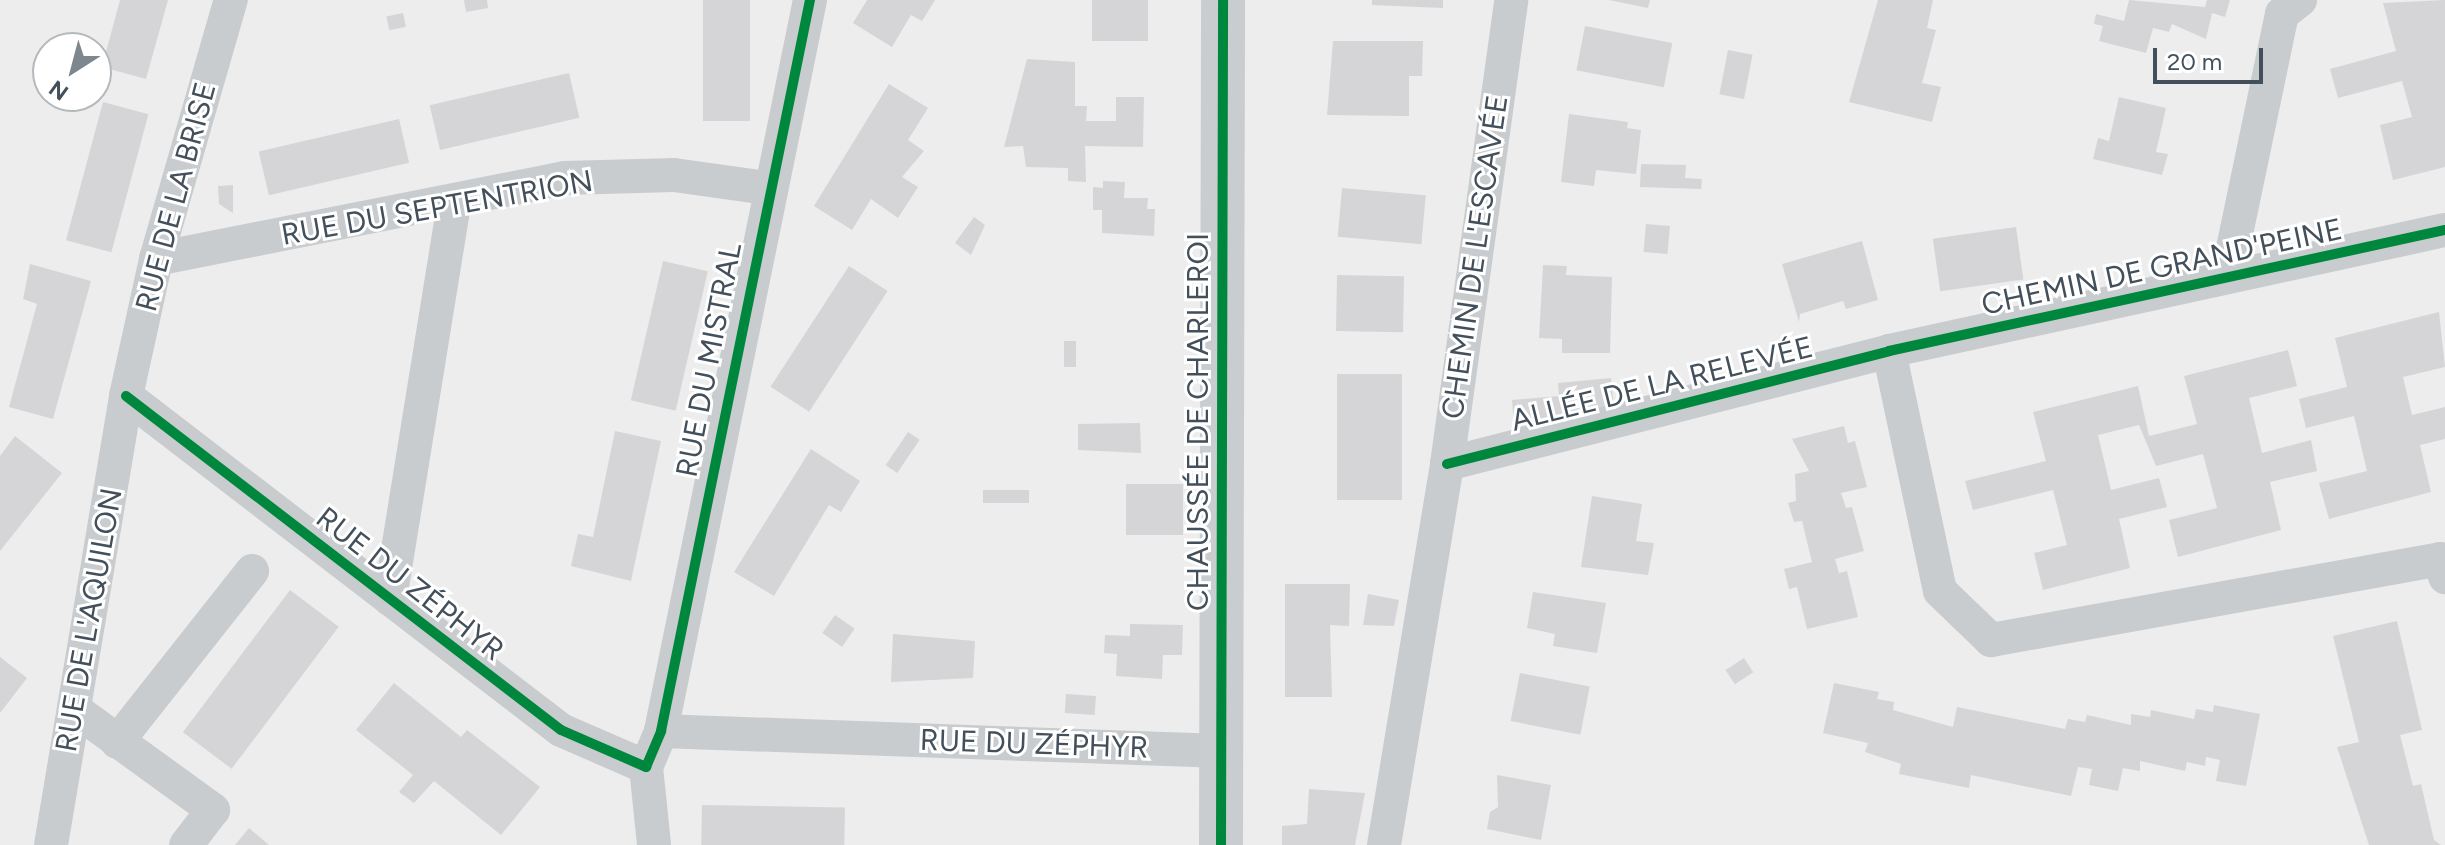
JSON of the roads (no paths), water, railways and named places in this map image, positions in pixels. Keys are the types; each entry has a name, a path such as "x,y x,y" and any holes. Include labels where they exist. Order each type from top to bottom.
{"main road":[{"name":"CHAUSSÉE DE CHARLEROI","path":"1221,845 1223,0"}],"street":[{"name":"RUE DE LA BRISE","path":"126,396 156,259 231,0"},
{"name":"RUE DU MISTRAL","path":"661,731 767,188 810,0"},
{"name":"CHEMIN DE L'ESCAVÉE","path":"1384,845 1447,464 1511,0"},
{"path":"2227,277 2282,14 2300,0"},
{"name":"RUE DU SEPTENTRION","path":"156,259 564,178 674,175 767,188"},
{"path":"390,599 454,202"},
{"name":"CHEMIN DE GRAND'PEINE","path":"1889,351 2445,230"},
{"name":"ALLÉE DE LA RELEVÉE","path":"1447,464 1889,351"},
{"path":"1889,351 1940,591 1991,640 2443,565"},
{"name":"RUE DU ZÉPHYR","path":"126,396 561,730 646,767"},
{"name":"RUE DE L'AQUILON","path":"51,845 126,396"},
{"path":"117,742 252,571"},
{"path":"74,709 213,810 186,845"},
{"name":"RUE DU ZÉPHYR","path":"661,731 1222,751"},
{"path":"654,845 646,767 661,731"}]}
